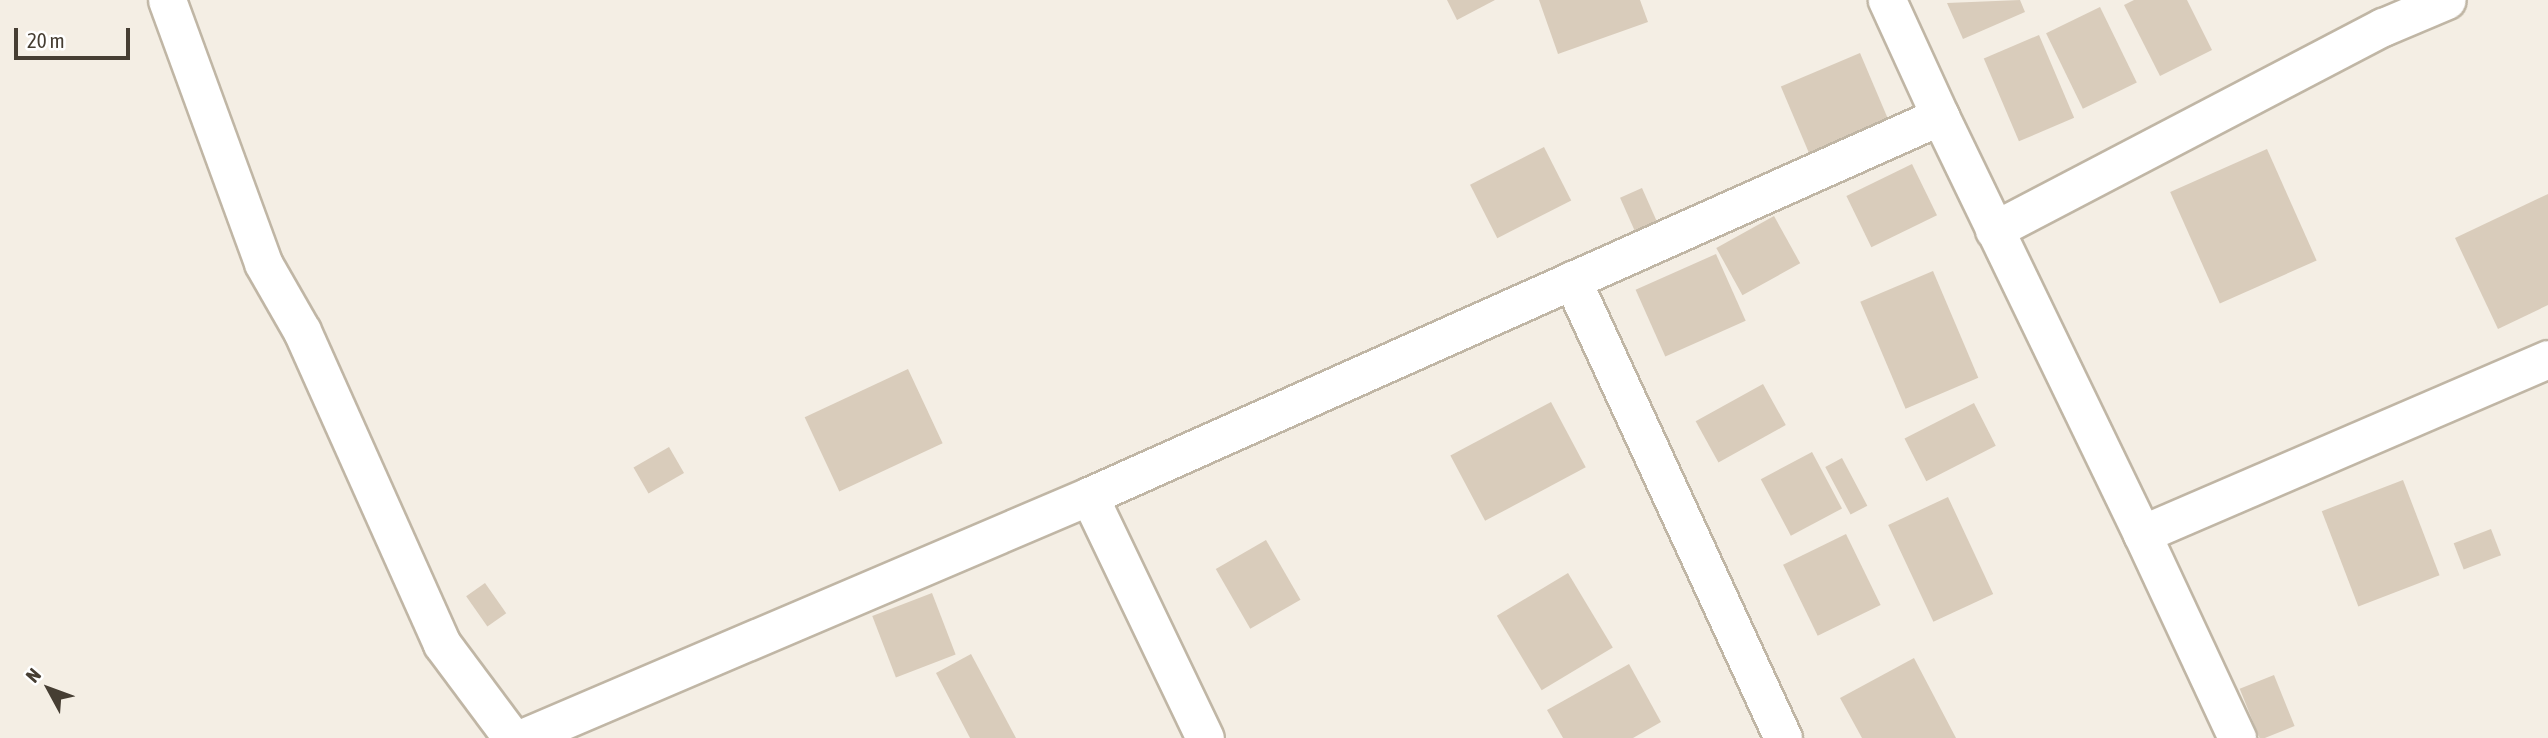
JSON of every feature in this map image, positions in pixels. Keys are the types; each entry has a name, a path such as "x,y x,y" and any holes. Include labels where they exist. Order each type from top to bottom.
{"street":[{"path":"167,0 263,263 302,331 442,645 512,738"},
{"path":"1888,0 1940,116 2143,534 2237,738"},
{"path":"1994,230 2383,27 2447,0"},
{"path":"522,738 1089,496 1940,116"},
{"path":"1572,280 1783,738"},
{"path":"2143,534 2548,359"},
{"path":"1089,496 1205,738"}],"building":[{"path":"1447,0 1495,0 1457,20"},
{"path":"1539,0 1640,0 1648,22 1558,54"},
{"path":"2020,0 2025,12 1963,39 1947,3"},
{"path":"2134,0 2187,0 2212,50 2160,76 2124,5"},
{"path":"2100,7 2137,82 2083,109 2046,33"},
{"path":"2039,35 2074,118 2019,141 1984,58"},
{"path":"1860,53 1889,122 1810,156 1781,87"},
{"path":"1544,147 1571,200 1497,238 1470,185"},
{"path":"2267,149 2317,260 2220,304 2170,192"},
{"path":"1912,164 1937,215 1871,247 1846,196"},
{"path":"1642,188 1658,224 1636,233 1620,198"},
{"path":"2548,194 2548,305 2498,329 2455,238"},
{"path":"1774,216 1800,263 1742,295 1716,248"},
{"path":"1716,254 1746,321 1665,356 1636,290"},
{"path":"1933,271 1978,378 1906,409 1860,302"},
{"path":"908,369 943,443 839,491 805,417"},
{"path":"1763,384 1786,425 1718,462 1696,421"},
{"path":"1551,402 1586,467 1485,521 1450,456"},
{"path":"1974,403 1996,446 1926,481 1905,438"},
{"path":"669,447 684,473 648,493 633,467"},
{"path":"1812,452 1842,509 1791,536 1761,479"},
{"path":"1842,458 1867,506 1851,515 1825,467"},
{"path":"2403,480 2440,575 2358,606 2322,511"},
{"path":"1948,497 1993,594 1933,622 1888,525"},
{"path":"2491,529 2501,555 2464,569 2454,543"},
{"path":"1846,534 1881,605 1818,636 1783,565"},
{"path":"1266,540 1300,600 1250,629 1216,569"},
{"path":"1568,573 1613,648 1542,690 1497,616"},
{"path":"485,583 506,613 487,627 466,596"},
{"path":"932,593 956,655 896,678 872,616"},
{"path":"971,654 1016,738 970,738 936,673"},
{"path":"1914,658 1956,738 1862,738 1840,698"},
{"path":"1629,664 1661,722 1633,738 1563,738 1547,710"},
{"path":"2274,675 2295,726 2260,738 2240,689"}]}
